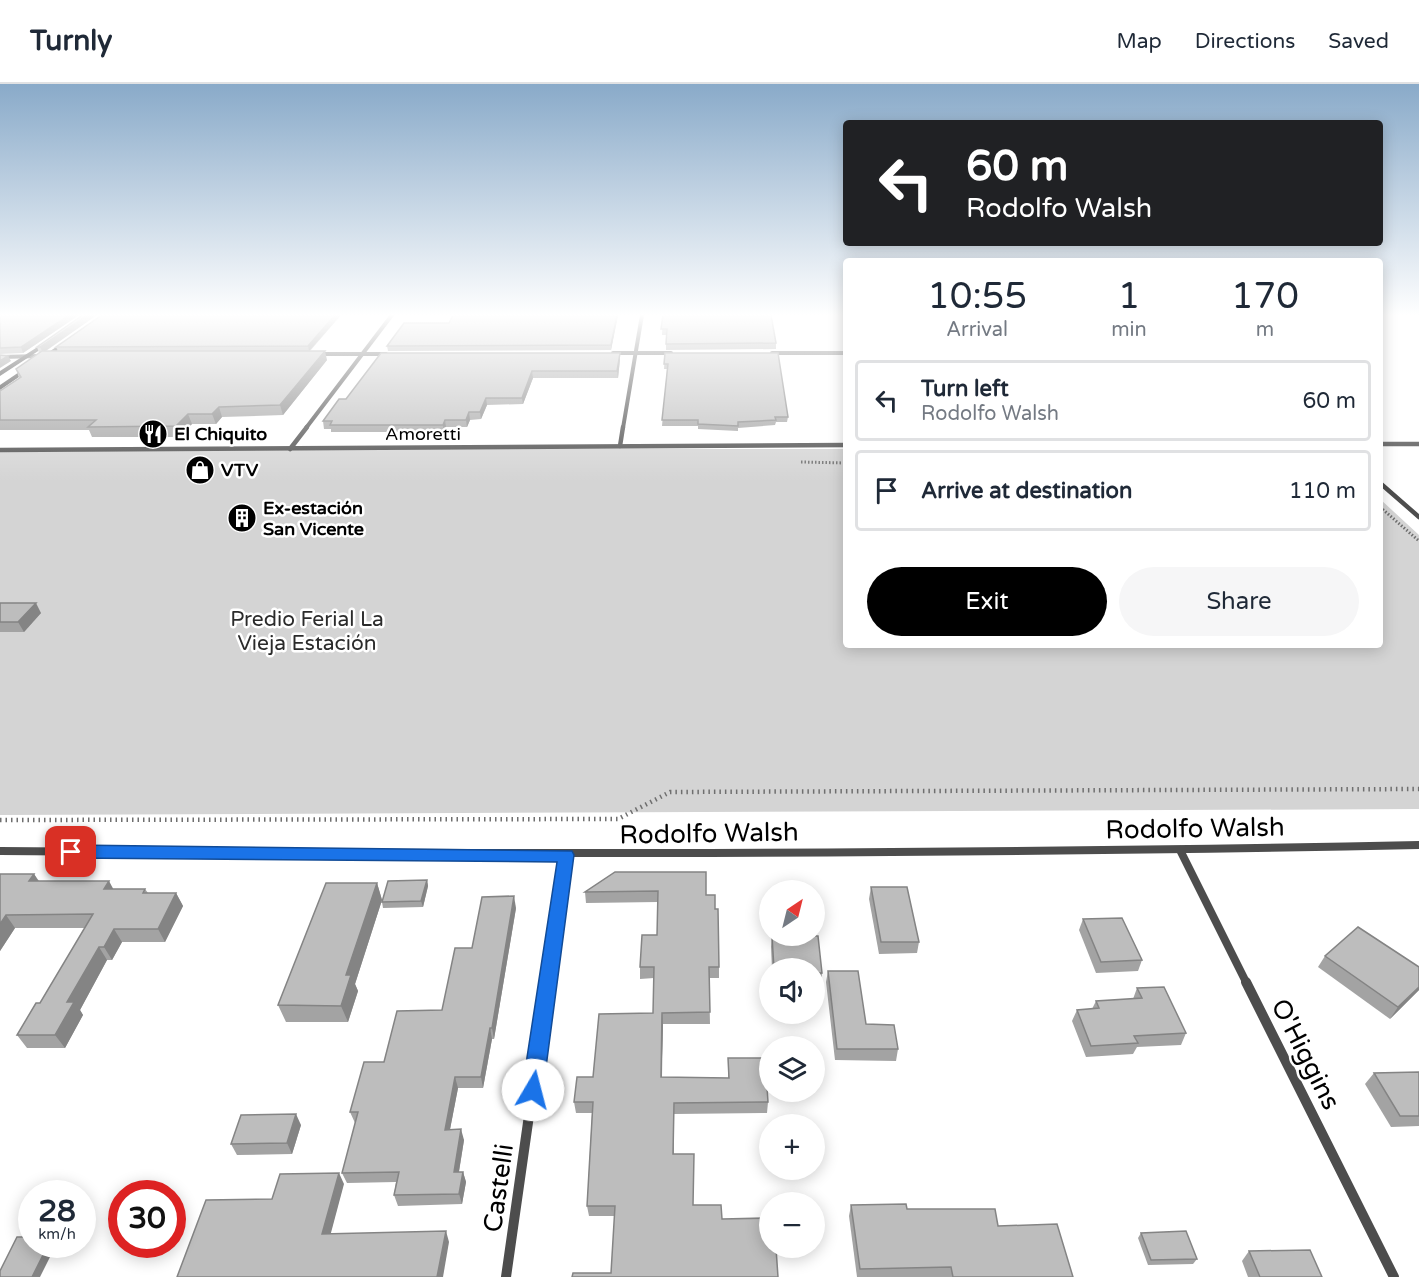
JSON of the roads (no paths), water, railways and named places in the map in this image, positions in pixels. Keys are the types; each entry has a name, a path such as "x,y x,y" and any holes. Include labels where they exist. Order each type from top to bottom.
{"main road":[{"path":"0,388 25,371"}],"street":[{"path":"290,449 349,371"},
{"path":"620,446 633,371"},
{"path":"1383,444 1419,444"},
{"name":"Amoretti","path":"0,450 843,445"},
{"path":"1383,486 1419,517"},
{"name":"Rodolfo Walsh","path":"0,851 566,855 1180,850 1419,845"},
{"name":"O'Higgins","path":"1180,850 1394,1277"},
{"name":"Castelli","path":"506,1277 566,855"}],"place":[{"name":"El Chiquito","path":"153,434"},
{"name":"VTV","path":"200,470"},
{"name":"Ex-estación San Vicente","path":"242,518"}],"park label":[{"name":"Predio Ferial La Vieja Estación","path":"307,631"}]}
